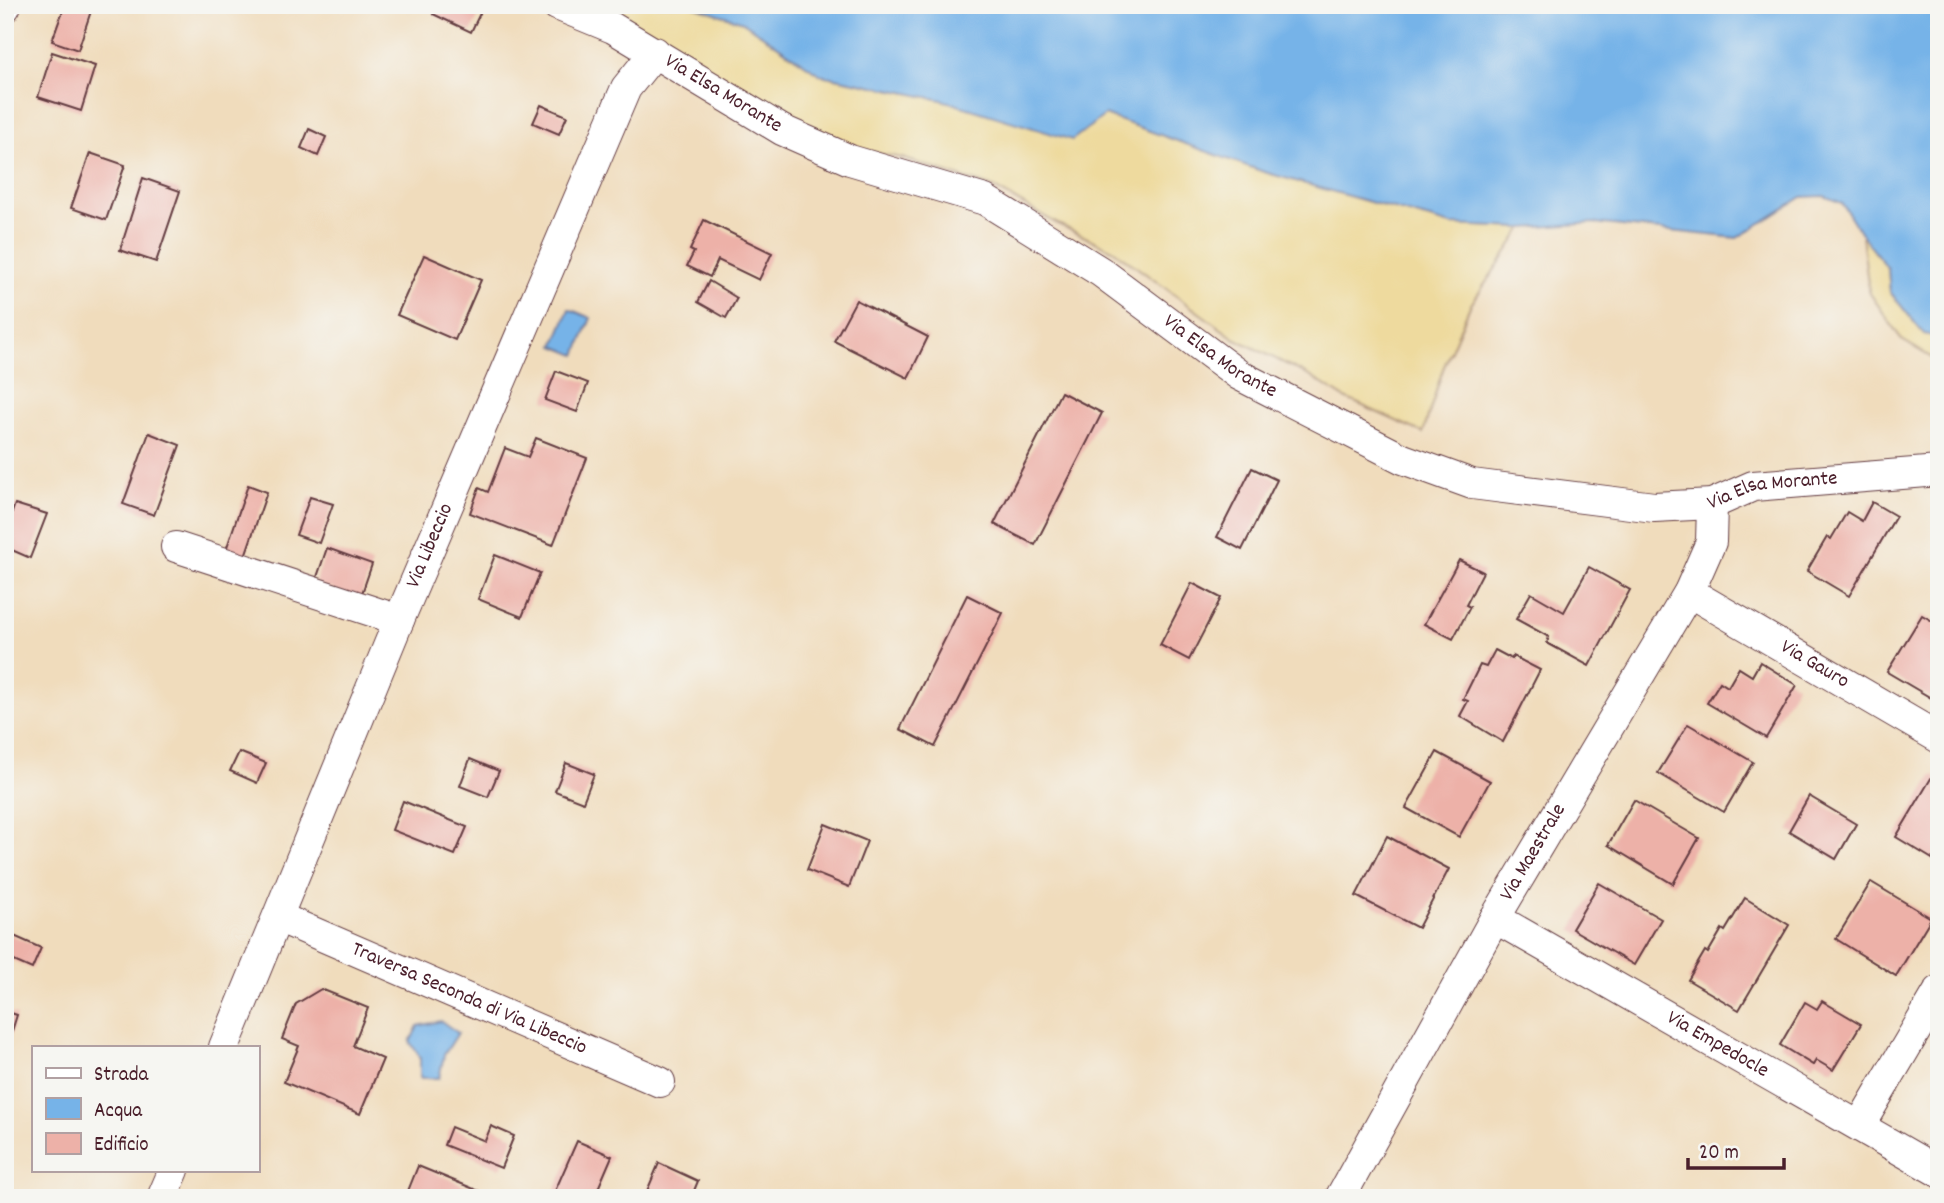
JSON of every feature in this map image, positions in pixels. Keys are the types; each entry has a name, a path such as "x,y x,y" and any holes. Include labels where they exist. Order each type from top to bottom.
{"street":[{"name":"Via Elsa Morante","path":"557,5 613,28 782,130 850,160 985,200 1101,272 1239,375 1403,459 1472,484 1654,507 1712,503 1753,486 1939,471"},
{"name":"Via Libeccio","path":"224,1046 399,620 626,88 655,52"},
{"name":"Via Maestrale","path":"1340,1198 1494,918 1689,592 1711,542 1712,503"},
{"path":"176,547 399,620"},
{"name":"Via Gauro","path":"1689,592 1939,738"},
{"name":"Traversa Seconda di Via Libeccio","path":"278,917 660,1082"},
{"name":"Via Empedocle","path":"1494,918 1939,1172"},
{"path":"1860,1125 1939,992"},
{"path":"162,1198 173,1172"}],"sand":[{"path":"596,5 691,5 743,22 821,75 942,100 1105,115 1264,172 1451,225 1523,228 1470,306 1443,369 1423,433 1343,397 1310,376 1234,338 1113,250 1058,224 994,188 902,158 860,150 801,124"},
{"path":"1862,235 1888,269 1890,292 1924,334 1939,337 1939,362 1902,340 1869,292"}],"water":[{"path":"691,5 1939,5 1939,337 1924,334 1890,292 1888,269 1842,203 1824,196 1802,197 1737,238 1594,223 1523,228 1451,225 1264,172 1105,115 1072,140 942,100 821,75 743,22"},
{"path":"569,309 591,318 576,355 554,346"},
{"path":"441,1021 458,1033 444,1055 439,1078 420,1078 420,1057 410,1042 418,1026"}],"building":[{"path":"65,5 93,5 78,50 52,41"},
{"path":"437,5 484,5 471,32 433,14"},
{"path":"52,52 95,66 81,111 38,97"},
{"path":"541,105 567,116 559,134 533,123"},
{"path":"309,129 326,137 318,156 301,148"},
{"path":"90,153 125,165 106,220 71,208"},
{"path":"143,178 180,191 156,262 120,250"},
{"path":"704,220 772,253 759,280 718,260 710,277 687,266 694,252 690,250"},
{"path":"424,255 481,280 455,340 397,315"},
{"path":"709,281 737,298 726,318 698,302"},
{"path":"856,300 928,337 908,378 834,341"},
{"path":"556,371 588,383 577,412 545,400"},
{"path":"1061,392 1102,413 1035,545 994,524"},
{"path":"149,433 180,445 154,515 123,504"},
{"path":"536,438 587,458 553,545 470,513 479,488 488,492 505,448 528,457"},
{"path":"1252,468 1277,480 1242,550 1217,537"},
{"path":"248,485 267,492 244,559 225,553"},
{"path":"310,497 333,504 319,543 296,535"},
{"path":"1872,502 1896,516 1849,596 1807,571 1827,537 1831,539 1847,512 1862,521"},
{"path":"15,504 47,514 30,558 5,547 5,532"},
{"path":"327,548 372,564 360,599 315,583"},
{"path":"495,555 540,573 522,617 478,599"},
{"path":"1459,560 1483,572 1466,605 1470,607 1453,639 1424,624"},
{"path":"1589,567 1630,590 1589,666 1547,643 1549,637 1516,619 1531,593 1564,612"},
{"path":"1192,583 1221,598 1189,660 1160,645"},
{"path":"967,595 1003,613 935,747 900,729"},
{"path":"1922,615 1939,625 1938,702 1887,672"},
{"path":"1495,650 1540,670 1503,742 1460,716 1468,701 1463,699 1480,665 1486,667"},
{"path":"1760,662 1797,685 1766,738 1707,703 1720,682 1728,687 1739,668 1752,676"},
{"path":"1688,724 1753,762 1724,812 1658,773"},
{"path":"239,752 266,763 257,783 230,771"},
{"path":"1437,752 1490,781 1459,837 1406,808"},
{"path":"470,759 499,771 488,797 460,786"},
{"path":"566,763 594,774 583,802 555,791"},
{"path":"1933,775 1939,778 1939,863 1896,837"},
{"path":"1809,796 1856,824 1836,859 1789,831"},
{"path":"1634,800 1699,838 1673,884 1608,845"},
{"path":"403,801 467,827 455,855 392,830"},
{"path":"825,824 867,841 849,887 807,870"},
{"path":"1387,836 1449,869 1418,928 1356,896"},
{"path":"1871,882 1931,918 1896,976 1836,939"},
{"path":"1599,883 1661,919 1634,965 1572,929"},
{"path":"1745,898 1789,925 1739,1010 1688,980 1705,951 1708,953 1722,929 1725,931"},
{"path":"5,932 41,948 32,969 5,957"},
{"path":"321,989 368,1008 353,1046 383,1059 360,1114 284,1082 299,1046 282,1039 296,1004"},
{"path":"1822,1001 1861,1024 1833,1070 1816,1060 1813,1065 1780,1045 1805,1002 1817,1009"},
{"path":"5,1011 17,1015 6,1050 5,1050"},
{"path":"491,1126 514,1136 501,1168 444,1145 451,1127 485,1141"},
{"path":"577,1141 612,1156 594,1198 570,1198 555,1191"},
{"path":"659,1163 698,1181 691,1198 644,1198"},
{"path":"418,1166 496,1198 406,1196"}]}
